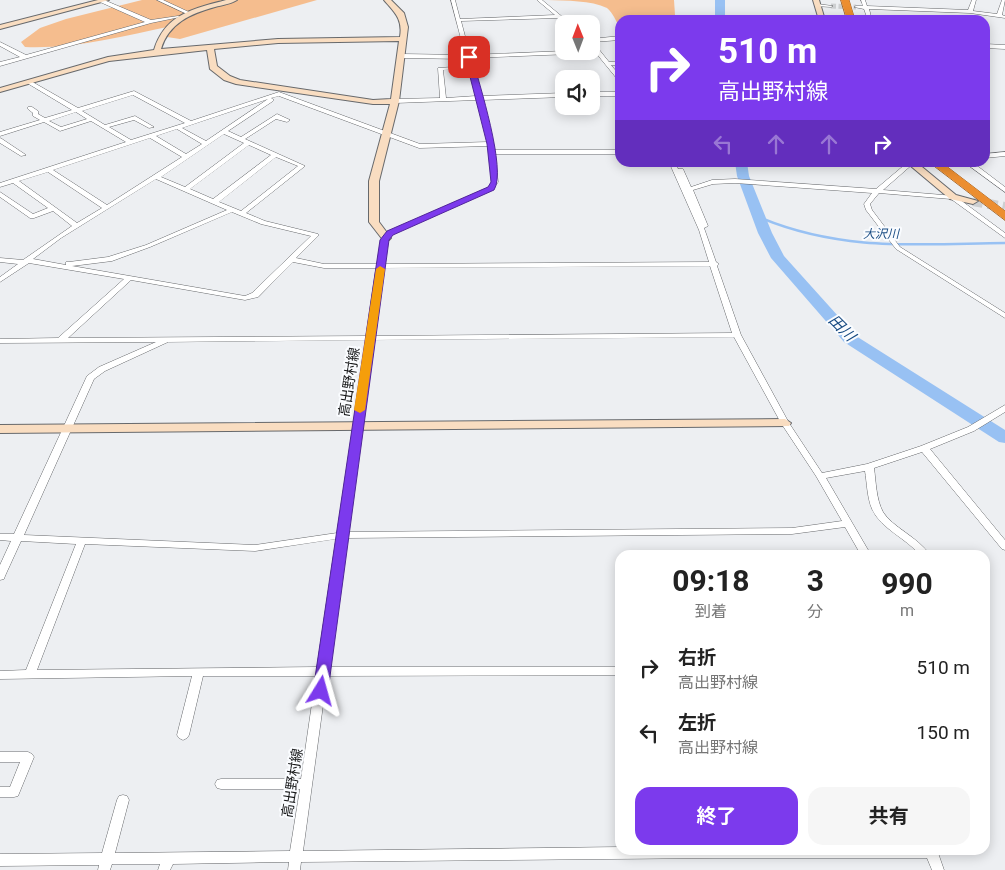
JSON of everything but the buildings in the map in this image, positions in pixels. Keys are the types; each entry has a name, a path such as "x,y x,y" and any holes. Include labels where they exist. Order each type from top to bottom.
{"highway":[{"path":"845,0 850,15"},
{"path":"833,3 839,15"},
{"path":"940,167 1005,217"},
{"path":"952,167 1005,208"}],"street":[{"path":"0,27 104,0 150,22"},
{"path":"159,0 189,13"},
{"path":"0,64 150,22 178,17 234,0"},
{"path":"387,0 396,7 404,21 402,56 395,101 374,181 374,222 386,238 390,233 491,188 495,182 491,148 480,98 453,0"},
{"path":"539,0 559,15"},
{"path":"863,0 868,15"},
{"path":"970,12 974,0"},
{"path":"1002,17 1004,0"},
{"path":"821,15 817,3 833,3"},
{"path":"856,7 947,8 989,15"},
{"path":"460,20 555,16"},
{"path":"157,52 160,42 178,17"},
{"path":"600,41 615,39"},
{"path":"0,90 108,59 157,52 301,40 403,40"},
{"path":"0,44 25,57"},
{"path":"990,46 1005,47"},
{"path":"210,48 213,67 227,78 282,91 373,102 555,95"},
{"path":"402,56 469,57 555,53"},
{"path":"600,53 615,72"},
{"path":"610,64 615,64"},
{"path":"443,99 440,69 472,67"},
{"path":"29,82 130,142"},
{"path":"0,280 24,261 207,144 282,91"},
{"path":"0,185 282,91 419,146 615,152"},
{"path":"0,134 134,93 190,123"},
{"path":"600,94 615,94"},
{"path":"30,108 36,112 35,115 60,129 92,119"},
{"path":"241,139 276,116 288,120"},
{"path":"104,126 135,118 151,127"},
{"path":"177,127 207,144"},
{"path":"225,132 302,166 241,214"},
{"path":"151,136 187,157"},
{"path":"0,140 23,155"},
{"path":"186,189 250,142"},
{"path":"214,202 276,154"},
{"path":"990,156 1005,154"},
{"path":"674,167 715,264 737,334 785,423 820,476 846,524 863,550"},
{"path":"680,167 691,189 705,228 702,230"},
{"path":"907,167 872,196 867,204 896,244 1005,316"},
{"path":"916,167 1005,236"},
{"path":"974,167 1005,190"},
{"path":"48,169 107,208"},
{"path":"0,260 61,265 245,298 255,295 316,235 262,223 156,177"},
{"path":"13,180 77,226"},
{"path":"691,189 712,182 768,182 953,197 973,201"},
{"path":"0,194 32,217 53,209"},
{"path":"61,265 109,258 148,246 232,210"},
{"name":"高出野村線","path":"295,864 344,535 357,427 386,238"},
{"path":"292,260 324,266 715,264"},
{"path":"61,340 129,278"},
{"path":"0,341 737,334"},
{"path":"0,576 3,561 18,537 90,378 102,370 170,338"},
{"path":"820,476 869,467 924,448 973,428 1002,410"},
{"path":"0,429 785,423"},
{"path":"924,448 1005,547"},
{"path":"869,467 880,516 912,539 921,550"},
{"path":"0,537 256,548 344,535 792,531 846,524"},
{"path":"30,675 82,540"},
{"path":"0,675 615,670"},
{"path":"183,735 199,672"},
{"path":"0,757 28,757 14,792 0,792"},
{"path":"221,784 307,784"},
{"path":"105,865 123,800"},
{"path":"0,860 105,865 295,864 615,855"},
{"path":"932,855 938,870"}],"shaded area":[{"path":"142,0 317,0 180,39 167,37 172,26 81,44 25,47 21,42 40,28 66,19"},
{"path":"548,0 674,0 675,15 615,15 615,19 607,8 601,5 578,1"}],"waterway":[{"name":"田川","path":"720,0 720,15"},
{"name":"田川","path":"742,167 743,176 761,218 765,233 778,258 850,339 1005,438"},
{"name":"大沢川","path":"761,218 792,229 852,241 882,244 1005,243"}],"tunnel":[{"path":"831,6 856,7"},
{"path":"973,201 1005,207"}],"slow traffic":[{"path":"360,410 380,269"}],"route":[{"path":"321,691 384,240 390,233 491,188 495,182 491,144 469,57"}]}
